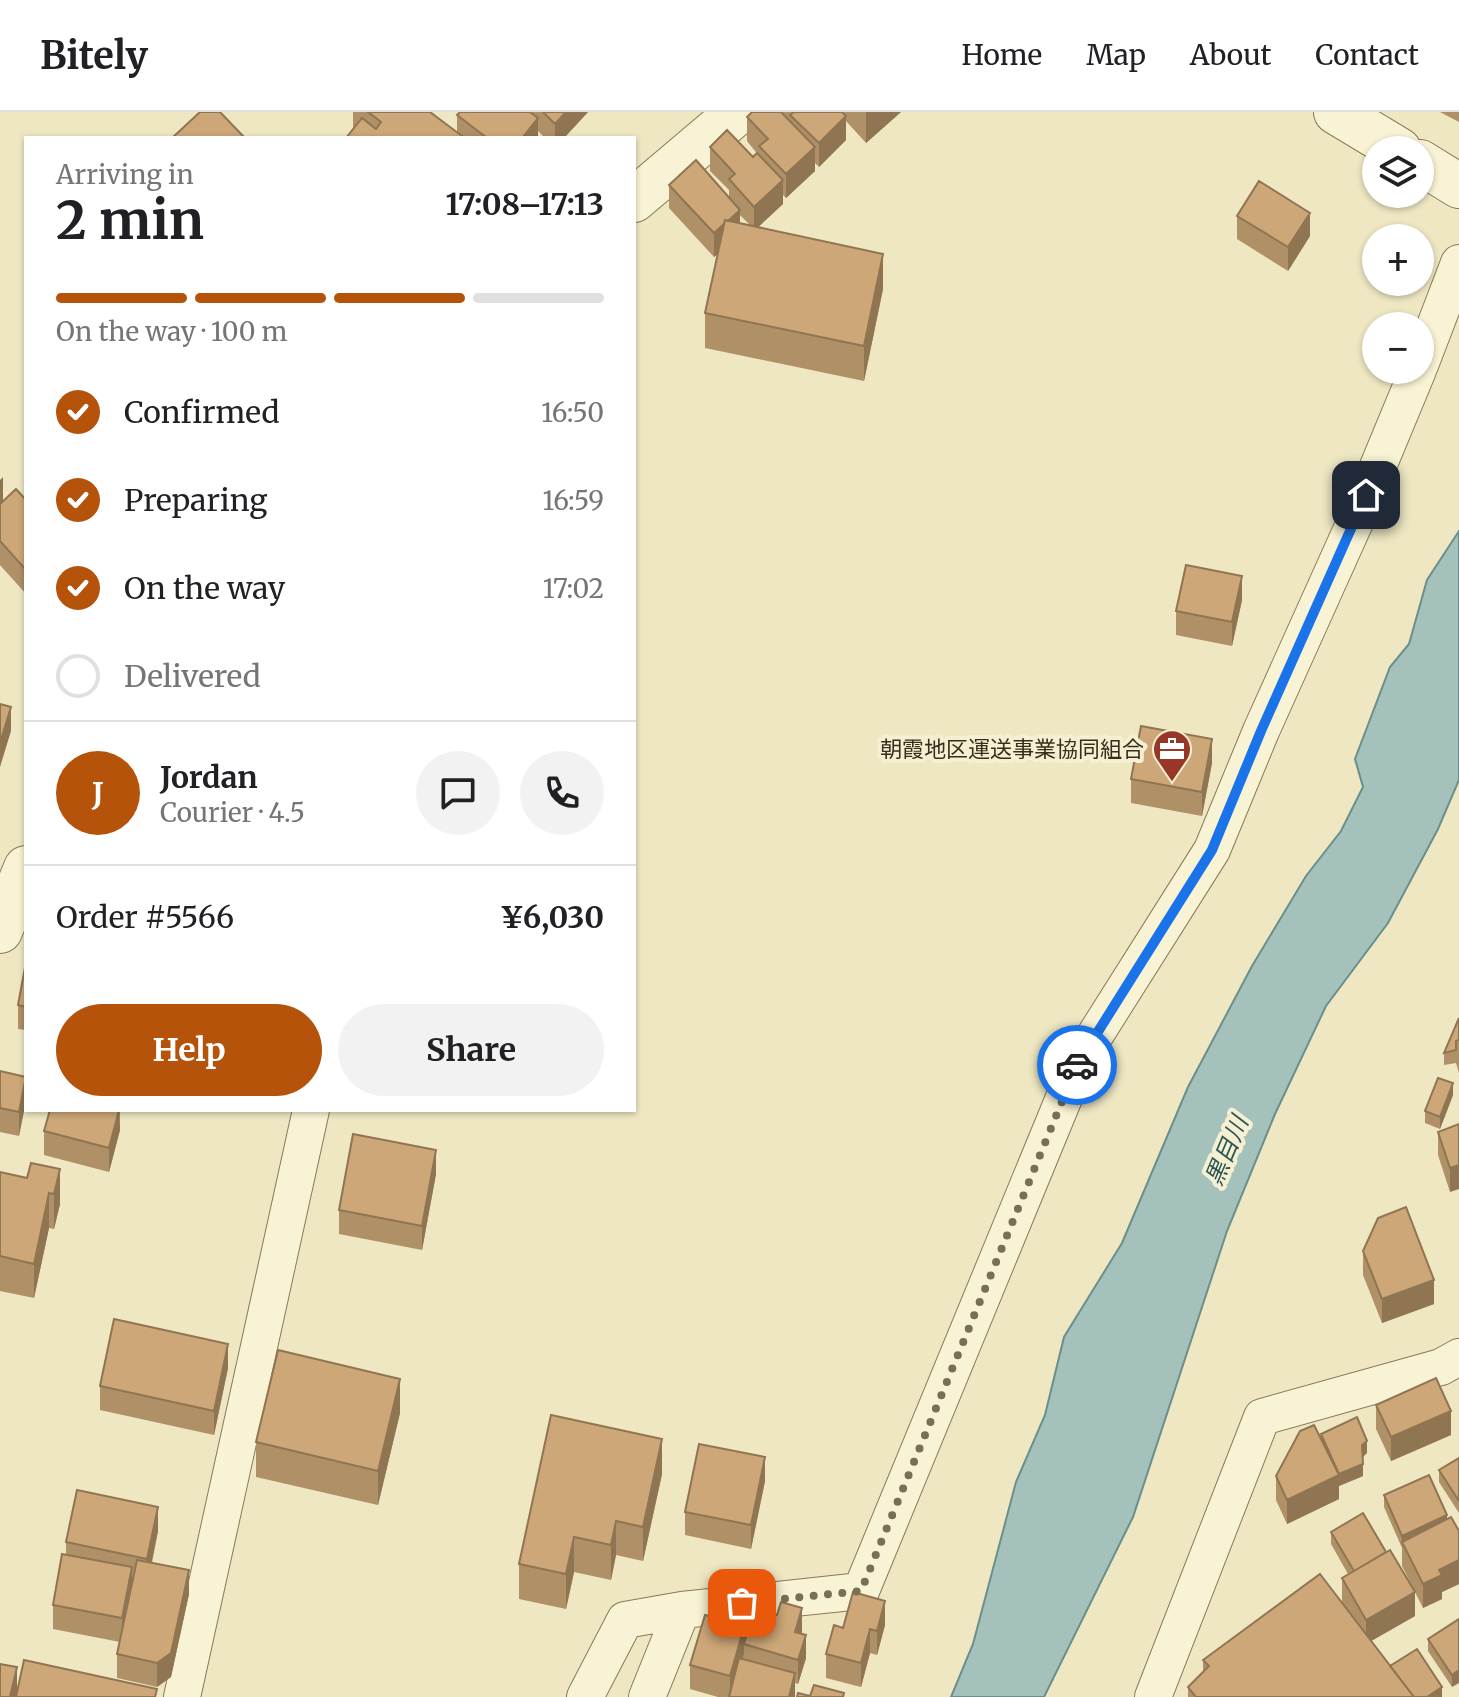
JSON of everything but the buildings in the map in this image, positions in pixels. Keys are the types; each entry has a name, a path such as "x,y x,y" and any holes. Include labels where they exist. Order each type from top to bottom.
{"street":[{"path":"636,198 738,112"},
{"path":"1336,112 1376,136"},
{"path":"1434,171 1459,186"},
{"path":"1434,329 1459,263"},
{"path":"585,1697 625,1620 682,1610 861,1591 1080,1059 1212,850 1412,384"},
{"path":"0,931 24,873"},
{"path":"182,1697 311,1112"},
{"path":"1153,1697 1262,1417 1453,1371"},
{"path":"647,1697 682,1610"}],"water":[{"name":"黒目川","path":"1459,531 1459,780 1438,829 1388,923 1326,1006 1275,1114 1227,1231 1133,1517 1044,1697 951,1697 973,1644 1016,1482 1045,1415 1064,1337 1122,1243 1188,1087 1252,966 1306,876 1341,831 1363,787 1355,759 1390,667 1409,644 1427,580"}],"way so far":[{"path":"742,1603 861,1591 1077,1065"}],"place":[{"name":"朝霞地区運送事業協同組合","path":"1172,783"}],"route":[{"path":"1077,1065 1212,850 1261,731 1366,495"}]}
